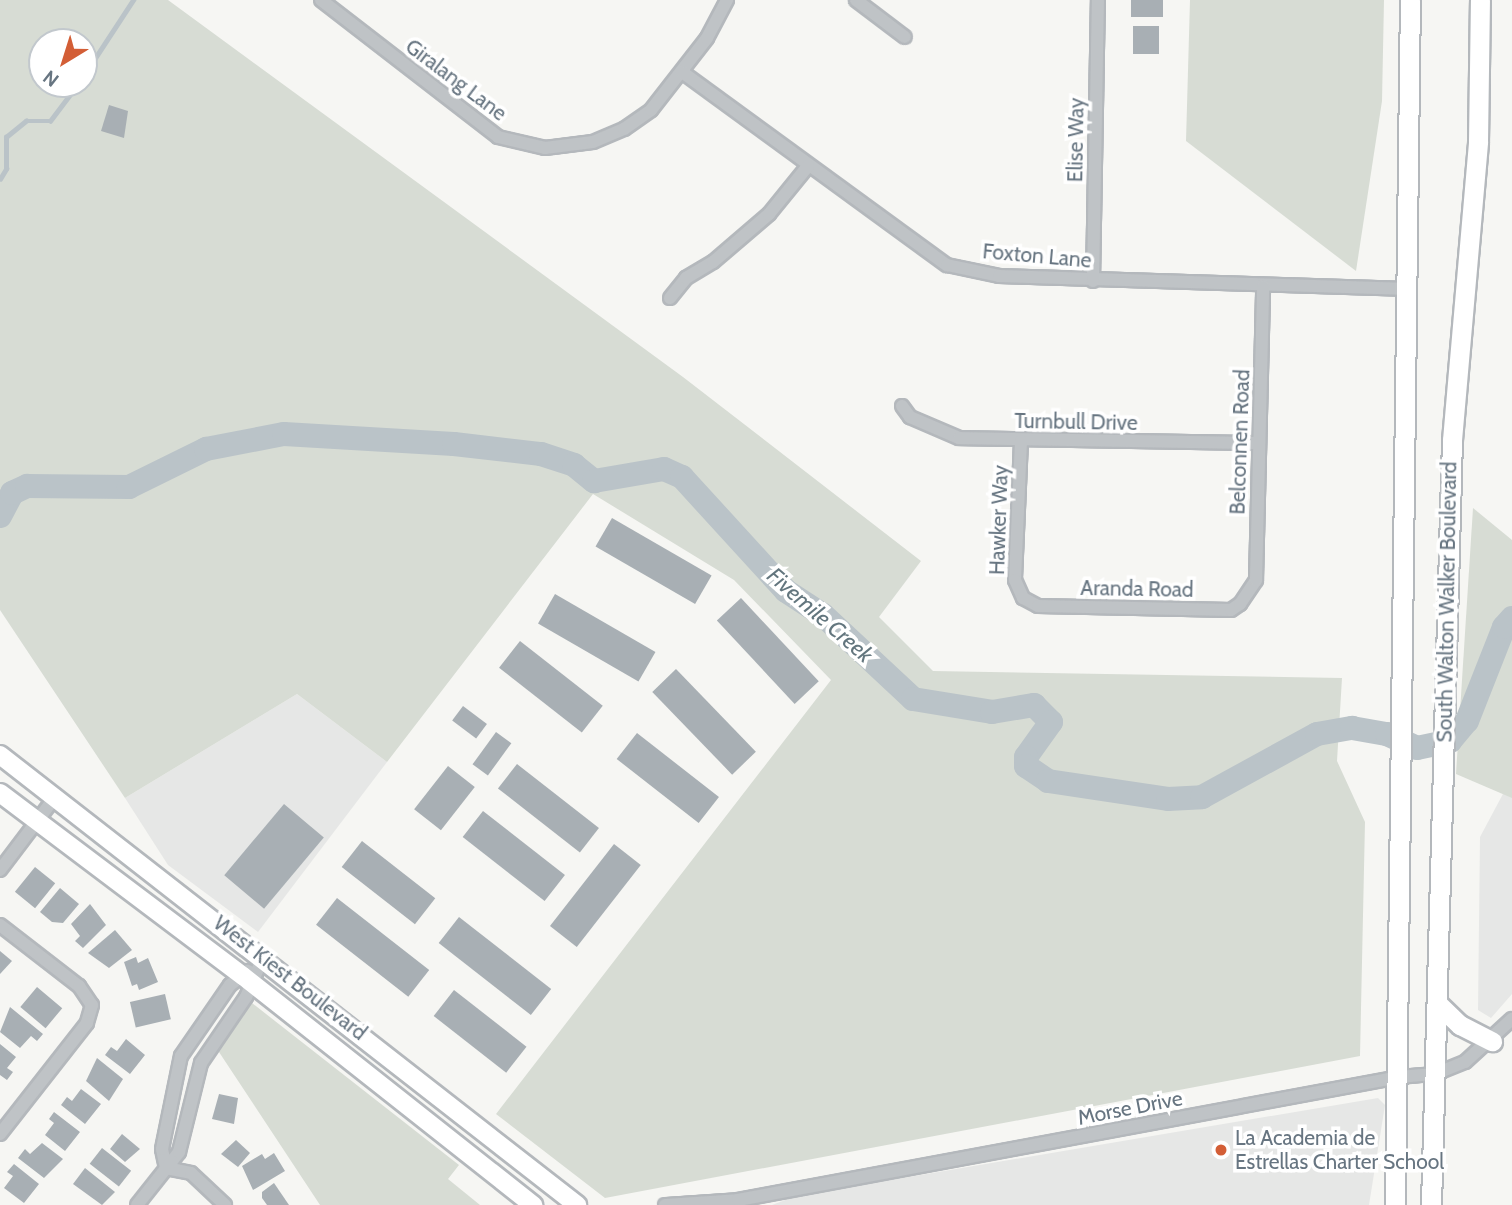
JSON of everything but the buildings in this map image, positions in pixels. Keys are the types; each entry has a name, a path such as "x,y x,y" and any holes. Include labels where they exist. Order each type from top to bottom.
{"main road":[{"name":"South Walton Walker Boulevard","path":"1395,1205 1404,691 1410,0"},
{"name":"South Walton Walker Boulevard","path":"1431,1205 1452,440 1478,141 1480,0"},
{"name":"West Kiest Boulevard","path":"0,755 263,957 577,1205"},
{"name":"West Kiest Boulevard","path":"0,793 247,979 533,1205"},
{"path":"1437,1003 1460,1025 1492,1041"}],"street":[{"name":"Giralang Lane","path":"321,0 498,137 529,146 578,145 624,129 657,104 682,72 727,0"},
{"path":"856,0 905,37"},
{"name":"Elise Way","path":"1093,281 1098,0"},
{"name":"Foxton Lane","path":"682,72 947,265 999,276 1093,281 1409,289"},
{"path":"670,298 686,278 713,262 769,214 808,166"},
{"name":"Belconnen Road","path":"1248,598 1256,580 1264,286"},
{"name":"Turnbull Drive","path":"902,406 910,416 959,438 1259,443"},
{"name":"Hawker Way","path":"1021,441 1015,580 1023,598"},
{"name":"Aranda Road","path":"1023,598 1038,606 1231,610 1248,598"},
{"path":"0,870 56,796"},
{"path":"0,925 79,986 92,1005 87,1023 0,1133"},
{"path":"137,1205 179,1152 201,1063 247,979 263,957"},
{"path":"166,1168 162,1149 181,1056 197,1029 247,979"},
{"name":"Morse Drive","path":"665,1205 733,1203 1399,1077 1434,1074 1465,1062 1492,1041 1512,1019"},
{"path":"166,1168 191,1173 225,1205"}],"shaded area":[{"path":"0,0 168,0 683,377 921,561 879,617 933,671 1342,678 1337,761 1365,822 1360,1056 605,1198 496,1114 831,680 734,580 593,494 387,762 297,694 125,798 0,610"},
{"path":"1190,0 1384,0 1382,101 1356,271 1186,141"},
{"path":"1473,508 1512,540 1512,798 1456,774"},
{"path":"297,694 387,762 258,932 168,865 125,798"},
{"path":"1512,777 1512,994 1491,1018 1478,1010 1480,837"},
{"path":"252,1003 459,1165 448,1179 480,1205 320,1205 217,1049"},
{"name":"La Academia de Estrellas Charter School","path":"1378,1098 1385,1105 1369,1205 772,1205 796,1196"}],"waterway":[{"path":"98,54 133,0"},
{"path":"0,179 6,169 6,137 26,121 50,121 67,98"},
{"name":"Fivemile Creek","path":"0,516 12,493 27,486 129,487 206,449 284,434 454,444 541,454 574,465 594,481 664,469 682,477 786,591 823,615 913,699 992,712 1034,705 1051,722 1026,757 1026,766 1048,781 1168,799 1202,797 1317,734 1352,728 1387,734 1417,748 1450,741 1467,721 1504,627 1512,618"}],"place":[{"name":"La Academia de Estrellas Charter School","path":"1221,1150"}]}
